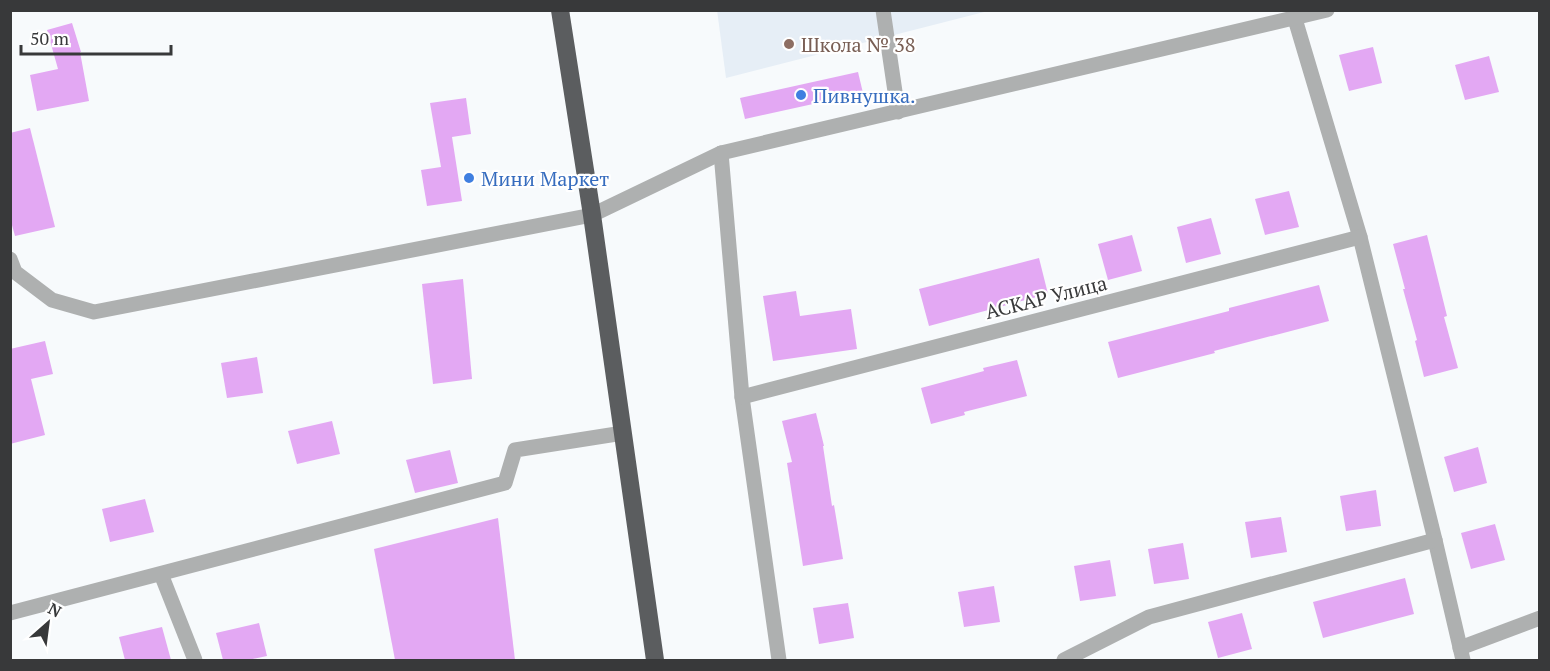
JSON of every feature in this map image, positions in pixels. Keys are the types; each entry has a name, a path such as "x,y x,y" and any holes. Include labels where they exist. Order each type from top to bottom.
{"highway":[{"path":"560,10 592,215 655,660"}],"street":[{"path":"883,10 898,112"},
{"path":"10,259 15,272 52,300 94,312 592,215 721,153 1327,10"},
{"path":"1295,19 1360,237 1462,654 1539,618"},
{"path":"721,153 742,397 779,660"},
{"name":"АСКАР Улица","path":"742,397 1360,237"},
{"path":"10,613 505,483 515,450 623,433"},
{"path":"1064,660 1149,617 1435,540"},
{"path":"161,574 195,660"}],"shaded area":[{"name":"Школа № 38","path":"717,10 988,11 726,78"}],"building":[{"path":"72,23 81,52 89,101 37,111 30,75 58,69 47,30"},
{"path":"1373,47 1382,83 1349,91 1339,55"},
{"path":"1489,56 1499,92 1465,100 1455,65"},
{"name":"Пивнушка.","path":"858,72 863,93 745,119 740,98"},
{"path":"466,98 471,134 452,137 462,201 427,206 421,170 441,167 430,103"},
{"path":"30,128 55,227 15,236 10,218 10,133"},
{"path":"1289,191 1299,227 1265,235 1255,199"},
{"path":"1211,218 1221,254 1186,263 1177,227"},
{"path":"1132,235 1142,271 1108,280 1098,244"},
{"path":"1427,235 1447,316 1444,317 1458,368 1424,377 1393,244"},
{"path":"1039,258 1048,294 929,326 919,289"},
{"path":"463,279 472,379 433,384 422,284"},
{"path":"1319,285 1329,321 1118,378 1108,342"},
{"path":"796,291 800,316 851,309 857,349 773,361 763,296"},
{"path":"45,341 53,374 31,379 45,435 10,444 10,349"},
{"path":"257,357 263,393 227,398 221,363"},
{"path":"1017,360 1027,396 964,412 965,415 931,424 921,388 984,371 983,368"},
{"path":"816,413 824,446 832,506 834,505 843,559 803,566 787,463 792,462 782,421"},
{"path":"332,421 340,454 297,464 288,431"},
{"path":"1478,447 1487,483 1454,492 1444,457"},
{"path":"450,450 458,483 415,493 406,460"},
{"path":"1376,490 1381,526 1346,531 1340,496"},
{"path":"145,499 154,532 110,542 102,509"},
{"path":"1281,517 1287,552 1251,558 1245,522"},
{"path":"498,518 515,660 395,660 374,549"},
{"path":"1495,524 1505,560 1471,569 1461,533"},
{"path":"1183,543 1189,579 1154,584 1148,549"},
{"path":"1110,560 1116,596 1080,601 1074,566"},
{"path":"1405,578 1414,614 1323,638 1313,602"},
{"path":"994,586 1000,622 964,627 958,592"},
{"path":"848,603 854,638 819,644 813,608"},
{"path":"1242,613 1252,649 1218,658 1208,622"},
{"path":"259,623 267,656 248,660 223,660 216,633"},
{"path":"162,627 171,660 125,660 119,637"}],"place":[{"name":"Школа № 38","path":"789,44"},
{"name":"Пивнушка.","path":"801,95"},
{"name":"Мини Маркет","path":"469,178"}]}
